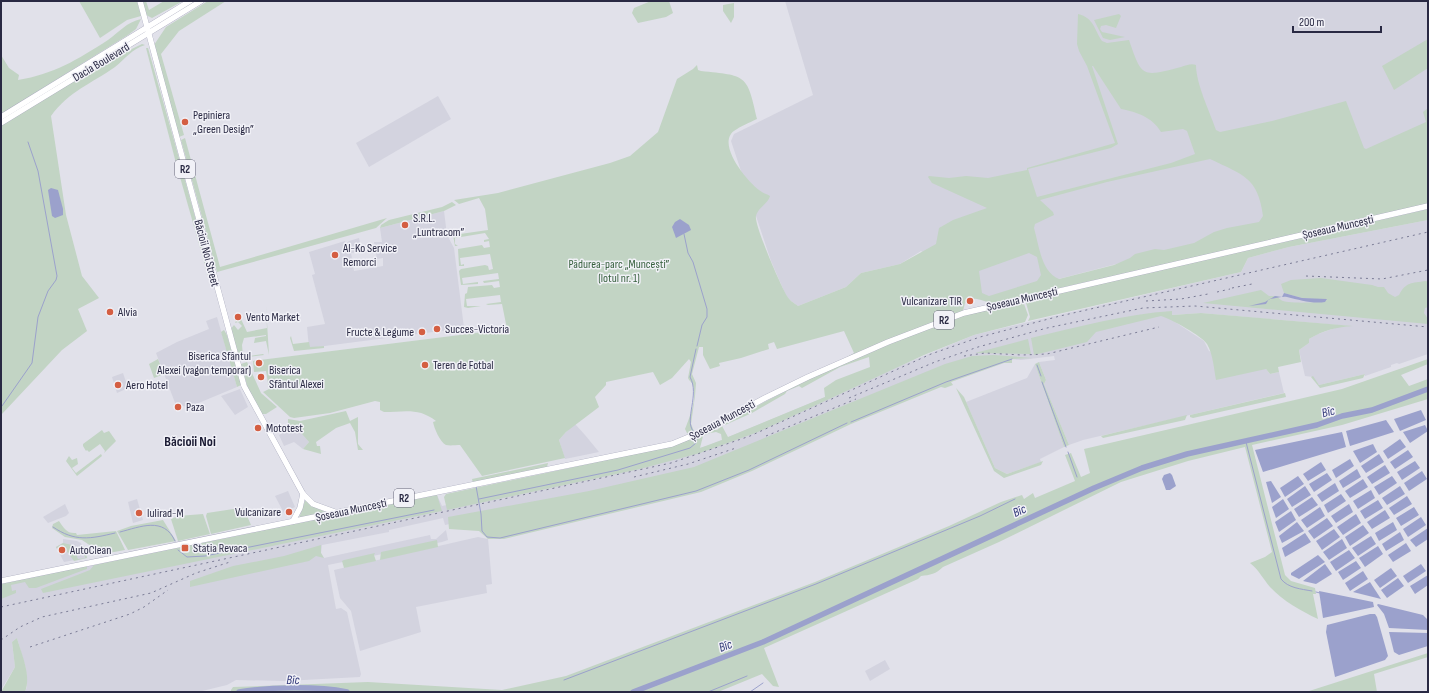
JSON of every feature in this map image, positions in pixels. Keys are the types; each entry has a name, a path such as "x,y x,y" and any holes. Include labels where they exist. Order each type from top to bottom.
{"main road":[{"name":"Băcioii Noi Street","path":"140,1 244,386 303,494 316,506 337,513"},
{"name":"Dacia Boulevard","path":"1,117 190,1"},
{"name":"Dacia Boulevard","path":"1,123 202,1"},
{"name":"Șoseaua Muncești","path":"1,581 659,447 689,438 808,377 888,342 964,313 1428,206"},
{"path":"293,522 300,508 303,494"}],"shaded area":[{"path":"785,1 1428,1 1428,183 997,295 984,297 921,251 900,264 861,273 846,287 798,306 787,298 771,261 731,141 734,134 813,95"},
{"path":"438,96 451,119 369,167 356,143"},
{"path":"444,211 447,235 454,248 464,328 309,348 307,327 325,324 312,275 315,274 309,252 345,241 346,244 349,241 359,238 362,251 351,253 354,271 383,266 383,258 377,259 374,242 382,242 380,228"},
{"path":"1428,220 1428,354 1399,364 1397,363 1391,365 1391,367 1365,376 1365,374 1319,385 1313,377 1305,376 1299,350 1309,343 1309,339 1318,334 1338,327 1349,326 1201,313 1171,315 1169,318 1204,341 1209,351 1266,369 1270,374 1279,372 1284,393 1083,440 1069,445 1044,384 1046,380 1039,362 1055,360 1054,356 1021,360 1003,358 729,466 445,525 443,518 389,530 389,532 322,545 321,553 324,558 430,535 431,539 436,539 446,530 448,540 442,542 328,565 336,609 341,608 347,612 361,674 360,677 285,681 236,680 227,685 198,692 25,692 27,687 26,669 17,638 12,642 15,667 1,690 1,588 25,579 437,495 442,506 617,470 707,446 974,335 1241,272 1248,258 1289,247"},
{"path":"217,317 237,387 189,407 182,406 177,408 156,353 177,342 209,329 206,321"},
{"path":"1035,364 1064,447 1040,459 1041,462 1007,474 995,468 966,402 1027,378"},
{"path":"123,373 128,388 117,393 112,377"},
{"path":"240,389 248,407 235,415 221,396"},
{"path":"575,424 599,452 565,459 559,440"},
{"path":"296,426 309,442 303,449 294,442 284,446 279,435"},
{"path":"288,491 295,507 291,509 292,513 285,515 275,496"},
{"path":"137,499 143,520 133,523 128,502"},
{"path":"65,504 69,513 66,516 48,523 43,517"},
{"path":"478,537 488,539 492,584 486,585 487,593 416,607 421,632 360,651 351,611 340,598 334,570"},
{"path":"63,539 81,543 85,558 64,562 56,547 63,543"},
{"path":"885,660 890,669 870,681 865,671"}],"green space":[{"path":"79,1 137,1 141,16 127,20 100,38"},
{"path":"141,1 146,1 149,10 164,1 183,1 152,18 146,15"},
{"path":"208,1 226,1 179,31 161,54 184,135 179,137 154,45 166,27"},
{"path":"651,1 669,1 673,13 666,17 638,23 632,13 634,8"},
{"path":"734,3 734,17 731,23 723,11 723,5"},
{"name":"Pădurea-parc „Muncești” (lotul nr. 1)","path":"1078,14 1091,21 1102,41 1107,43 1129,40 1137,62 1145,72 1158,72 1189,64 1196,65 1198,81 1204,98 1216,130 1220,132 1272,121 1346,101 1364,148 1366,149 1426,122 1423,112 1428,108 1428,204 994,303 971,299 965,303 963,311 845,358 854,353 844,331 777,349 774,342 768,344 769,349 719,363 720,366 710,369 703,355 703,347 699,347 692,374 696,383 691,424 694,431 698,432 691,435 687,433 685,429 692,408 694,396 693,385 688,378 691,362 689,359 672,378 660,385 653,372 606,382 606,385 595,397 599,407 566,432 559,440 565,458 482,476 460,445 446,445 444,443 435,428 433,422 436,421 430,417 411,411 384,412 380,410 380,402 375,401 330,413 294,418 290,417 263,392 269,389 266,371 254,372 253,361 492,331 508,334 502,304 486,304 501,302 500,295 466,299 467,306 481,306 468,308 464,307 465,294 467,293 468,287 492,285 494,288 500,287 499,281 484,283 483,281 499,279 498,273 462,278 463,284 478,282 478,284 461,285 459,271 461,269 485,265 488,266 489,270 493,269 490,254 460,258 461,265 464,264 464,266 459,266 458,249 482,245 484,248 490,247 489,241 484,242 484,240 489,239 485,233 455,238 455,244 458,246 455,246 453,235 488,230 485,209 479,198 459,204 454,200 498,193 610,163 630,156 658,132 677,79 697,65 698,70 701,71 736,76 747,85 754,104 757,119 731,134 729,148 738,166 750,182 763,193 770,196 757,213 757,222 768,256 788,297 798,306 846,287 861,273 900,264 936,244 939,228 953,220 987,208 932,183 928,177 929,176 949,178 966,176 988,178 1027,170 1027,168 1115,143 1087,66 1077,44","holes":["1092,66 1121,109 1144,116 1153,122 1161,132 1183,129 1187,131 1195,154 1171,163 1037,197 1028,169 1111,148 1118,144","1210,159 1232,169 1253,185 1261,203 1263,216 1259,222 1214,232 1194,243 1164,250 1155,249 1135,254 1130,258 1114,265 1059,279 1048,270 1039,250 1034,228 1035,224 1054,215 1053,212 1040,200 1107,182","1029,253 1037,257 1041,275 1037,281 989,296 982,293 979,271"]},
{"path":"1119,14 1121,16 1116,28 1106,25 1101,26 1100,29 1102,32 1125,37 1110,40 1103,38 1094,20"},
{"path":"141,19 136,29 128,35 1,114 1,55 9,68 19,75 18,80 43,74 86,54 108,40 127,25"},
{"path":"1428,39 1428,68 1394,90 1382,66"},
{"path":"142,44 145,45 136,49 115,67 81,88 65,100 51,116 66,215 82,276 99,298 78,309 87,331 62,350 1,415 1,126 99,65"},
{"path":"146,48 148,48 181,165 177,167"},
{"path":"185,138 220,267 387,218 376,228 217,272 181,140"},
{"path":"182,169 211,275 208,276 178,170"},
{"path":"452,202 456,205 444,211 380,228 381,225 389,220 442,207"},
{"path":"1428,209 1428,220 1289,247 1248,258 1241,272 1028,321 1030,317 1026,303 1027,301"},
{"path":"1321,278 1384,287 1388,293 1395,297 1399,295 1407,285 1426,281 1428,282 1428,307 1425,308 1424,313 1428,319 1428,324 1203,303 1261,290 1269,296 1277,296 1280,300 1284,301 1304,303 1324,301 1327,300 1302,298 1284,293 1281,284 1291,280"},
{"path":"1023,301 1028,315 1025,322 974,335 924,355 758,432 700,453 640,469 447,510 444,497 446,494 673,446 712,430 717,430 722,426 728,437 825,397 824,388 836,380 870,367 869,357 840,367 802,388 799,386 787,391 785,394 752,413 725,425 724,423 813,377 914,334 965,315","holes":["716,432 721,434 722,440 700,448 703,436"]},
{"path":"266,306 269,355 266,341 254,343 255,338 266,335 244,338 242,345 243,357 264,355 240,358 238,356 230,330 234,325 238,330 242,326 238,322 235,323 237,319 241,319 247,332 267,328"},
{"path":"1172,311 1172,315 1201,313 1353,326 1341,327 1320,333 1309,339 1309,343 1299,350 1301,362 1278,367 1279,372 1270,374 1266,369 1216,380 1212,357 1207,344 1186,328 1161,316 1096,332 1087,342 1034,355 1031,338 1119,318"},
{"path":"224,330 227,335 241,385 237,387 221,332"},
{"path":"291,336 293,344 309,342 310,347 324,346 324,348 294,351 290,338"},
{"path":"1028,339 1031,354 975,353"},
{"path":"994,355 1033,358 1012,359 1012,363 1004,363 951,382 953,385 945,388 941,387 851,424 752,471 701,492 504,539 488,539 479,531 449,529 448,517 589,491 694,467 945,364 972,356"},
{"path":"158,359 164,374 154,378 149,364"},
{"path":"1428,359 1428,364 1401,375 1409,386 1428,379 1428,399 1342,425 1252,445 1285,575 1291,581 1315,588 1316,594 1313,594 1318,619 1281,597 1270,587 1250,563 1265,557 1272,552 1245,447 1188,461 1121,482 999,542 943,567 935,573 921,576 918,579 764,648 779,687 773,686 762,674 718,692 231,692 233,687 368,682 502,690 566,676 815,582 949,526 1001,502 1022,495 1024,499 1033,493 1035,498 1075,481 1065,455 1071,453 1081,477 1090,473 1084,449 1342,389"},
{"path":"247,362 261,393 277,407 266,414 262,414 248,389 241,364"},
{"path":"1039,362 1046,380 1044,384 1069,445 1064,447 1035,364"},
{"path":"1365,374 1363,378 1320,388 1311,377 1313,376 1319,385"},
{"path":"956,388 964,397 995,468 1007,474 1043,461 1041,465 1004,478 994,471"},
{"path":"1285,393 1286,397 1193,418 1190,417 1190,415"},
{"path":"346,411 350,421 358,417 358,444 363,450 358,450 355,432 350,423 336,428 316,442 317,446 320,446 321,454 303,449 309,442 296,427 288,431 288,419 300,421"},
{"path":"1187,415 1185,420 1103,438 1101,436"},
{"path":"102,430 104,433 109,431 116,441 104,453 105,451 100,444 89,452 87,450 86,451 83,444"},
{"path":"101,454 102,456 77,476 66,461 69,456 72,460 77,458 78,464 72,468 76,473"},
{"path":"548,463 547,467 473,483 472,479"},
{"path":"437,495 442,511 43,593 41,589 90,570 94,565"},
{"path":"306,501 325,512 299,518"},
{"path":"240,508 244,509 251,525 211,534 206,516 207,513"},
{"path":"203,514 210,534 178,541 171,519 178,516"},
{"path":"163,520 176,541 128,550 117,531 131,526"},
{"path":"59,521 66,530 70,533 76,533 77,535 116,531 125,550 103,554 82,540 65,537 52,528 53,524"},
{"path":"437,540 438,547 380,560 381,552"},
{"path":"63,543 72,545 78,559 85,558 82,546 85,547 87,558 74,561 62,545 57,548 59,553 56,547"},
{"path":"321,545 321,553 324,558 316,556 309,561 190,587 190,581 233,566 284,556"},
{"path":"375,553 374,555 376,561 344,568 342,561 344,560"},
{"path":"87,566 87,569 36,588 29,588 25,582 11,585 12,591 16,590 16,593 1,599 1,584"},
{"path":"17,638 27,672 27,686 25,692 1,692 15,667 12,642"},
{"path":"1428,653 1428,657 1374,674 1377,692 1306,692"}],"water":[{"path":"51,188 58,190 63,209 63,215 55,218 52,216 48,190"},
{"path":"680,219 689,225 691,230 676,238 672,227 675,222"},
{"path":"1284,293 1302,298 1327,299 1325,302 1315,302 1282,297"},
{"path":"1275,296 1282,297 1273,299 1270,299"},
{"path":"1268,300 1266,304 1249,306 1265,302"},
{"path":"1421,410 1426,420 1400,431 1394,419"},
{"path":"1386,420 1394,432 1350,446 1346,431"},
{"path":"1425,425 1428,431 1410,443 1403,432"},
{"path":"1342,432 1346,447 1263,472 1255,450"},
{"path":"1400,439 1406,447 1388,459 1383,451"},
{"path":"1373,444 1377,452 1360,463 1353,451"},
{"path":"1408,450 1413,457 1395,469 1390,462"},
{"path":"1379,454 1384,462 1366,473 1361,466"},
{"path":"1350,459 1354,466 1336,478 1332,470"},
{"path":"1415,461 1420,468 1402,480 1397,472"},
{"path":"1321,462 1326,470 1308,481 1303,474"},
{"path":"1385,465 1390,473 1372,484 1367,477"},
{"path":"1357,469 1361,477 1343,488 1339,481"},
{"path":"1422,471 1427,479 1409,491 1404,483"},
{"path":"1170,473 1176,486 1170,490 1166,490 1162,479 1164,475"},
{"path":"1327,473 1332,480 1314,492 1309,484"},
{"path":"1298,476 1304,484 1285,497 1280,488"},
{"path":"1392,476 1397,483 1379,495 1374,487"},
{"path":"1363,479 1368,487 1350,498 1345,491"},
{"path":"1271,481 1281,497 1272,503 1266,482"},
{"path":"1335,483 1339,491 1322,502 1317,495"},
{"path":"1305,486 1311,495 1292,507 1287,499"},
{"path":"1400,486 1405,494 1387,505 1382,498"},
{"path":"1371,490 1375,498 1358,509 1353,501"},
{"path":"1341,494 1346,501 1328,513 1324,505"},
{"path":"1407,496 1412,504 1394,515 1389,508"},
{"path":"1312,497 1318,505 1299,517 1294,509"},
{"path":"1283,499 1289,509 1276,518 1272,507"},
{"path":"1378,500 1383,508 1365,519 1360,511"},
{"path":"1349,504 1353,512 1336,523 1331,516"},
{"path":"1320,507 1325,516 1307,528 1301,520"},
{"path":"1414,507 1419,515 1401,526 1396,518"},
{"path":"1385,510 1390,518 1372,529 1367,522"},
{"path":"1291,511 1296,520 1279,532 1275,522"},
{"path":"1356,514 1361,523 1343,535 1337,527"},
{"path":"1421,517 1426,525 1408,537 1403,529"},
{"path":"1327,518 1333,526 1314,539 1308,531"},
{"path":"1297,522 1304,531 1282,543 1279,536"},
{"path":"1393,522 1397,530 1379,541 1375,533"},
{"path":"1363,525 1369,533 1350,546 1345,537"},
{"path":"1428,528 1428,539 1416,547 1410,540"},
{"path":"1334,529 1340,537 1322,550 1316,541"},
{"path":"1400,532 1404,540 1386,551 1382,544"},
{"path":"1305,533 1311,542 1285,557 1282,548"},
{"path":"1371,536 1376,544 1358,556 1352,548"},
{"path":"1342,539 1347,548 1329,560 1323,552"},
{"path":"1406,543 1411,551 1393,562 1388,555"},
{"path":"1378,546 1383,554 1365,567 1359,558"},
{"path":"1349,550 1355,558 1336,571 1330,562"},
{"path":"1318,555 1325,562 1299,579 1291,575 1291,573"},
{"path":"1356,561 1361,568 1343,580 1338,572"},
{"path":"1325,564 1332,574 1316,584 1303,581"},
{"path":"1421,564 1426,571 1408,583 1403,576"},
{"path":"1391,568 1397,576 1380,588 1374,580"},
{"path":"1363,571 1368,579 1350,591 1345,583"},
{"path":"1428,575 1428,585 1415,594 1410,586"},
{"path":"1398,578 1404,586 1387,598 1381,590"},
{"path":"1370,582 1381,599 1353,592"},
{"path":"1319,591 1373,602 1374,607 1323,618"},
{"path":"1377,605 1423,615 1428,620 1428,630 1389,628 1384,614"},
{"path":"1375,614 1377,617 1388,656 1385,660 1335,677 1326,632 1327,625"},
{"path":"1389,632 1428,633 1428,646 1399,655 1394,652"}],"waterway":[{"path":"2,406 32,363 38,317 48,291 56,280 57,276 38,171 28,142"},
{"path":"684,234 688,253 693,262 707,309 707,317 702,325 697,346"},
{"path":"693,431 690,420 693,399 693,384 690,377 696,349"},
{"path":"851,422 946,382 1012,359"},
{"path":"1037,365 1041,376"},
{"path":"1042,382 1066,447"},
{"name":"Bîc","path":"633,692 763,642 1094,488 1142,468 1187,454 1317,425 1342,416 1372,410 1428,389"},
{"path":"476,486 481,514 482,531 487,537 500,538 696,491 749,470 847,423"},
{"path":"479,499 618,470 690,448 696,443 697,437"},
{"path":"1246,442 1281,579 1291,586 1312,591"},
{"path":"1068,452 1077,477"},
{"path":"564,680 816,584 980,516 1015,499"},
{"path":"178,550 187,557 205,556 434,510"},
{"path":"120,532 143,526 158,526 165,528 175,541"},
{"path":"53,527 68,535 83,538 98,537 115,533"},
{"path":"1316,592 1320,593"},
{"path":"708,692 747,676"},
{"path":"750,692 763,683"},
{"name":"Bîc","path":"239,692 293,688 347,692"}],"railway":[{"path":"1,607 671,463 750,436 931,354 980,337 1060,316 1428,232"},
{"path":"1306,276 1382,279 1428,270"},
{"path":"1232,288 1252,284"},
{"path":"1217,292 1230,289"},
{"path":"1146,301 1181,299 1208,294"},
{"path":"849,398 935,362 978,347 1047,328 1143,308 1195,306 1428,327"},
{"path":"964,356 985,353 1022,355 1047,354 1159,327"},
{"path":"766,436 856,399"},
{"path":"634,477 688,464 736,448"},
{"path":"1,640 20,627 42,617 151,593 196,573 230,562"},
{"path":"30,647 130,614 144,607 168,590"}],"place":[{"name":"Pepiniera „Green Design”","path":"185,122"},
{"name":"S.R.L. „Luntracom”","path":"405,225"},
{"name":"Al-Ko Service Remorci","path":"335,255"},
{"name":"Vulcanizare TIR","path":"970,301"},
{"name":"Alvia","path":"110,312"},
{"name":"Vento Market","path":"238,317"},
{"name":"Succes-Victoria","path":"437,329"},
{"name":"Fructe & Legume","path":"422,332"},
{"name":"Biserica Sfântul Alexei (vagon temporar)","path":"259,363"},
{"name":"Teren de Fotbal","path":"425,365"},
{"name":"Biserica Sfântul Alexei","path":"261,377"},
{"name":"Aero Hotel","path":"118,385"},
{"name":"Paza","path":"178,407"},
{"name":"Mototest","path":"258,428"},
{"name":"Vulcanizare","path":"289,512"},
{"name":"Iulirad-M","path":"139,513"},
{"name":"Stația Revaca","path":"185,548"},
{"name":"AutoClean","path":"62,550"}],"district":[{"name":"Băcioii Noi","path":"190,441"}]}
